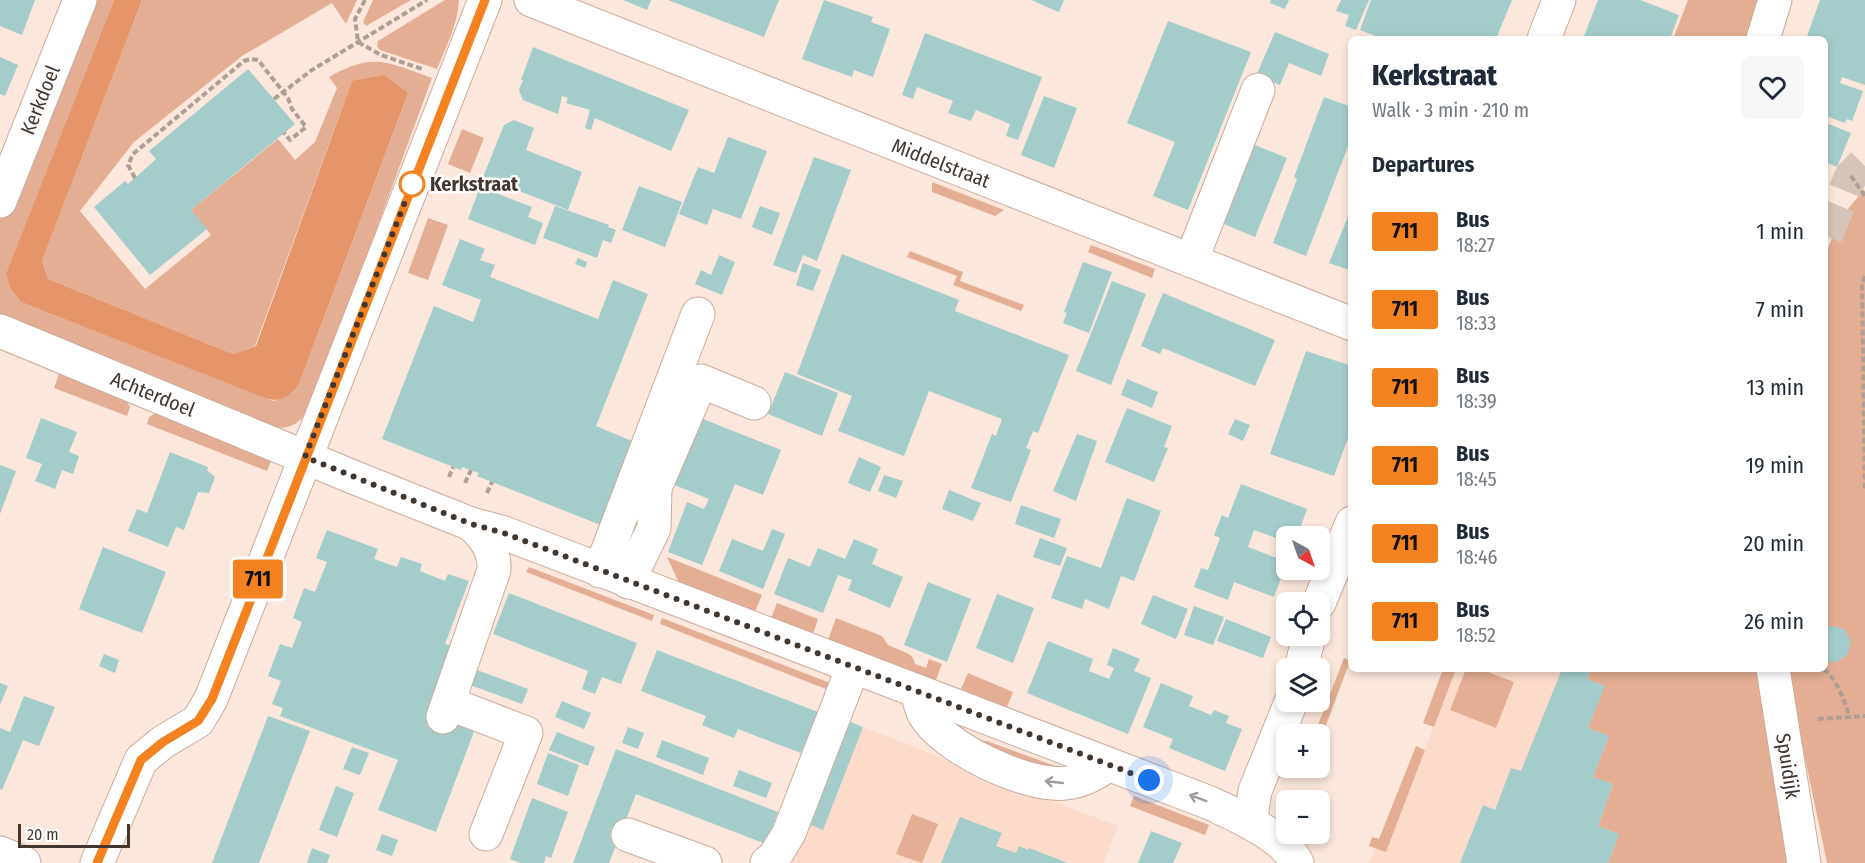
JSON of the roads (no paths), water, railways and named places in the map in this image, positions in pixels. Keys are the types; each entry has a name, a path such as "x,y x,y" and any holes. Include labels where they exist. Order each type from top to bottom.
{"street":[{"name":"Kerkdoel","path":"0,201 80,0"},
{"path":"97,863 141,760 163,742 198,721 212,699 485,0"},
{"name":"Middelstraat","path":"531,0 1348,322"},
{"path":"1545,36 1559,0"},
{"path":"1764,36 1775,0"},
{"path":"1191,261 1258,90"},
{"path":"614,576 698,314"},
{"name":"Achterdoel","path":"0,332 471,524 504,533 1210,803 1250,823 1281,843 1297,863"},
{"path":"614,576 654,528 655,488 701,381 754,403"},
{"path":"471,524 483,535 490,546 494,557 494,570 445,710 526,733 486,834"},
{"path":"1324,592 1348,533"},
{"path":"767,863 775,856 789,832 853,667"},
{"name":"Spuidijk","path":"1774,672 1804,863"},
{"path":"1250,823 1255,791 1287,712"},
{"path":"628,835 705,863"},
{"path":"0,853 24,863"}],"tunnel":[{"path":"1828,231 1851,176 1865,162"}],"place":[{"name":"Kerkstraat","path":"412,184"}]}
